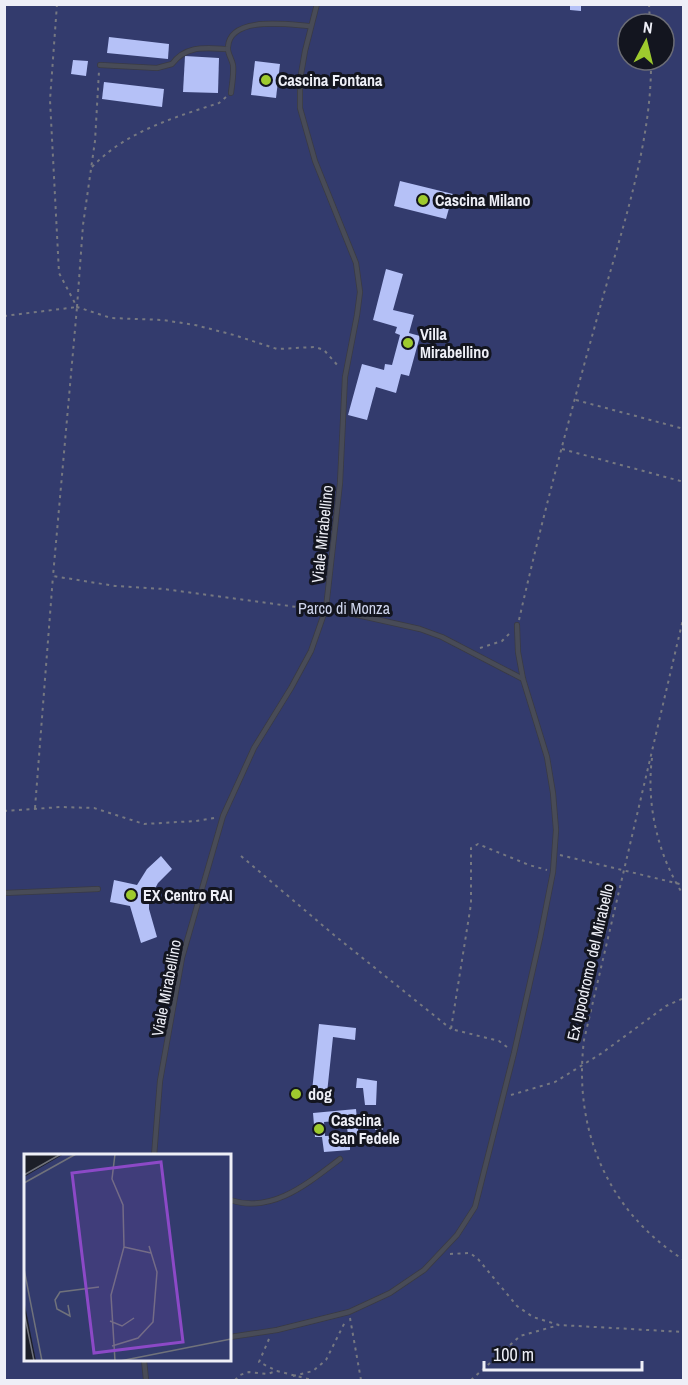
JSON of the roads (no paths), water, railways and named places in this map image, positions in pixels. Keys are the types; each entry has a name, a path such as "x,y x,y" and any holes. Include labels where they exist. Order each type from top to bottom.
{"lane":[{"name":"Viale Mirabellino","path":"155,1154 160,1081 182,958 223,816 254,748 311,651 325,609 340,483 345,377 357,315 358,280 350,246 315,161 300,108 300,80 310,26 317,4"},
{"path":"231,93 233,67 227,49 230,39 237,32 263,23 310,26"},
{"path":"100,65 157,68 172,64 178,56 194,48 227,49"},
{"path":"325,609 420,629 523,679"},
{"path":"231,1337 277,1330 349,1312 390,1293 424,1270 457,1234 475,1207 514,1053 553,872 556,830 553,794 547,758 523,679 518,652 517,625"},
{"path":"4,893 98,889"},
{"path":"231,1200 242,1204 273,1202 311,1181 339,1160"},
{"path":"144,1361 146,1380"}],"place":[{"name":"Cascina Fontana","path":"266,80"},
{"name":"Cascina Milano","path":"423,200"},
{"name":"Villa Mirabellino","path":"408,343"},
{"name":"EX Centro RAI","path":"131,895"},
{"name":"dog","path":"296,1094"},
{"name":"Cascina San Fedele","path":"319,1129"}],"park label":[{"name":"Parco di Monza","path":"344,608"}]}
